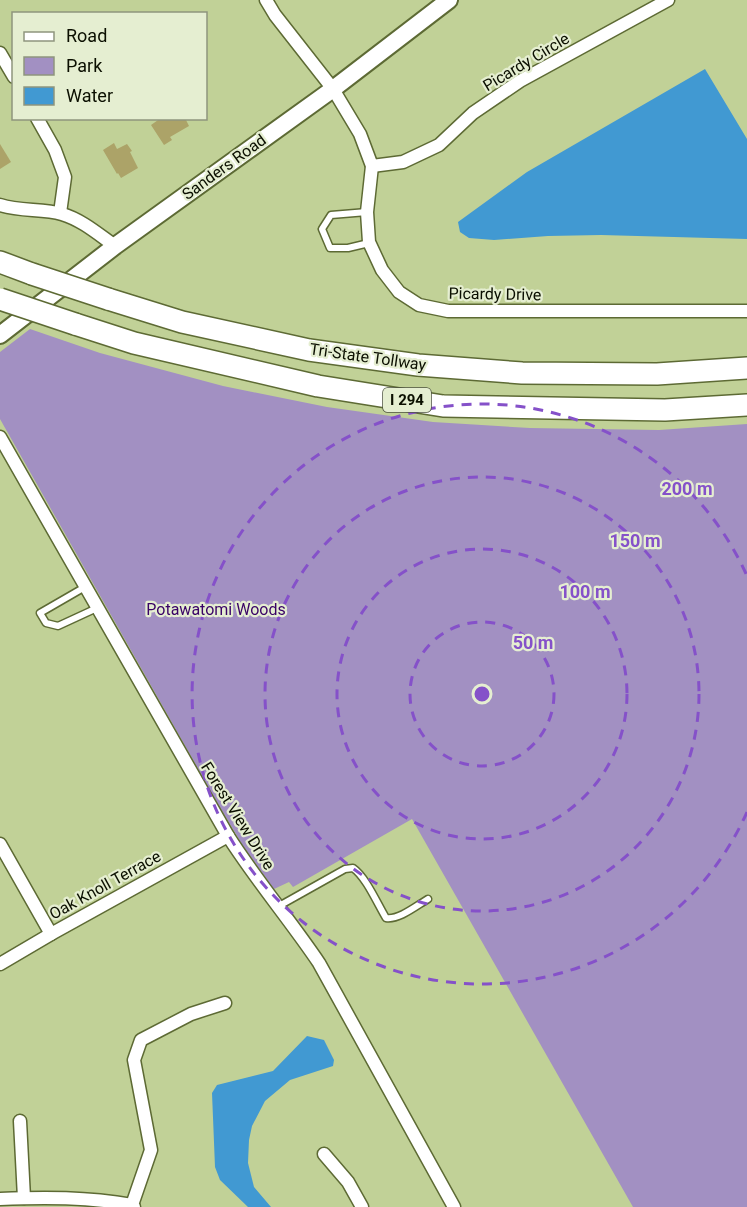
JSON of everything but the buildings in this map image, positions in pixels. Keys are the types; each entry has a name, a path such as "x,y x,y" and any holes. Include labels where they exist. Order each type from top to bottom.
{"highway":[{"name":"Tri-State Tollway","path":"0,262 182,322 309,350 418,365 522,373 657,374 747,368"},
{"name":"Tri-State Tollway","path":"0,299 134,343 318,386 443,406 665,410 747,405"}],"main road":[{"name":"Sanders Road","path":"0,335 115,246 333,89 449,0"}],"street":[{"name":"Picardy Drive","path":"266,0 275,15 333,89 360,134 372,166 368,213 369,242 382,270 399,292 419,305 448,311 747,311"},
{"name":"Picardy Circle","path":"372,166 404,162 439,145 473,113 520,81 668,0"},
{"path":"0,53 12,74"},
{"path":"38,120 55,150 65,177 60,213"},
{"path":"0,205 60,213 82,223 115,246"},
{"name":"Forest View Drive","path":"0,437 228,836 247,866 319,963 454,1207"},
{"name":"Oak Knoll Terrace","path":"0,964 228,836"},
{"path":"0,844 51,934"},
{"path":"0,1199 24,1198 40,1202 73,1203 105,1200 133,1206 151,1150 134,1060 141,1040 191,1014 225,1003"},
{"path":"20,1121 24,1198"},
{"path":"324,1154 348,1182 362,1207"}],"lane":[{"path":"368,213 331,215 322,230 330,248 348,248 369,242"},
{"path":"85,587 40,613 46,623 58,626 97,608"},
{"path":"278,906 345,869 352,868 357,871 386,918 398,916 428,899"}],"green space":[{"name":"Potawatomi Woods","path":"30,329 100,353 223,386 327,407 433,422 530,428 659,430 747,424 747,1207 633,1207 412,819 293,887 289,882 274,889 243,846 218,804 0,419 0,352"}],"water":[{"path":"705,69 747,139 747,239 601,235 494,240 469,238 460,232 458,222 527,172"},
{"path":"307,1036 324,1040 334,1060 333,1066 290,1080 265,1101 252,1126 248,1163 254,1187 271,1207 248,1207 220,1180 215,1167 212,1093 217,1085 273,1071"}]}
